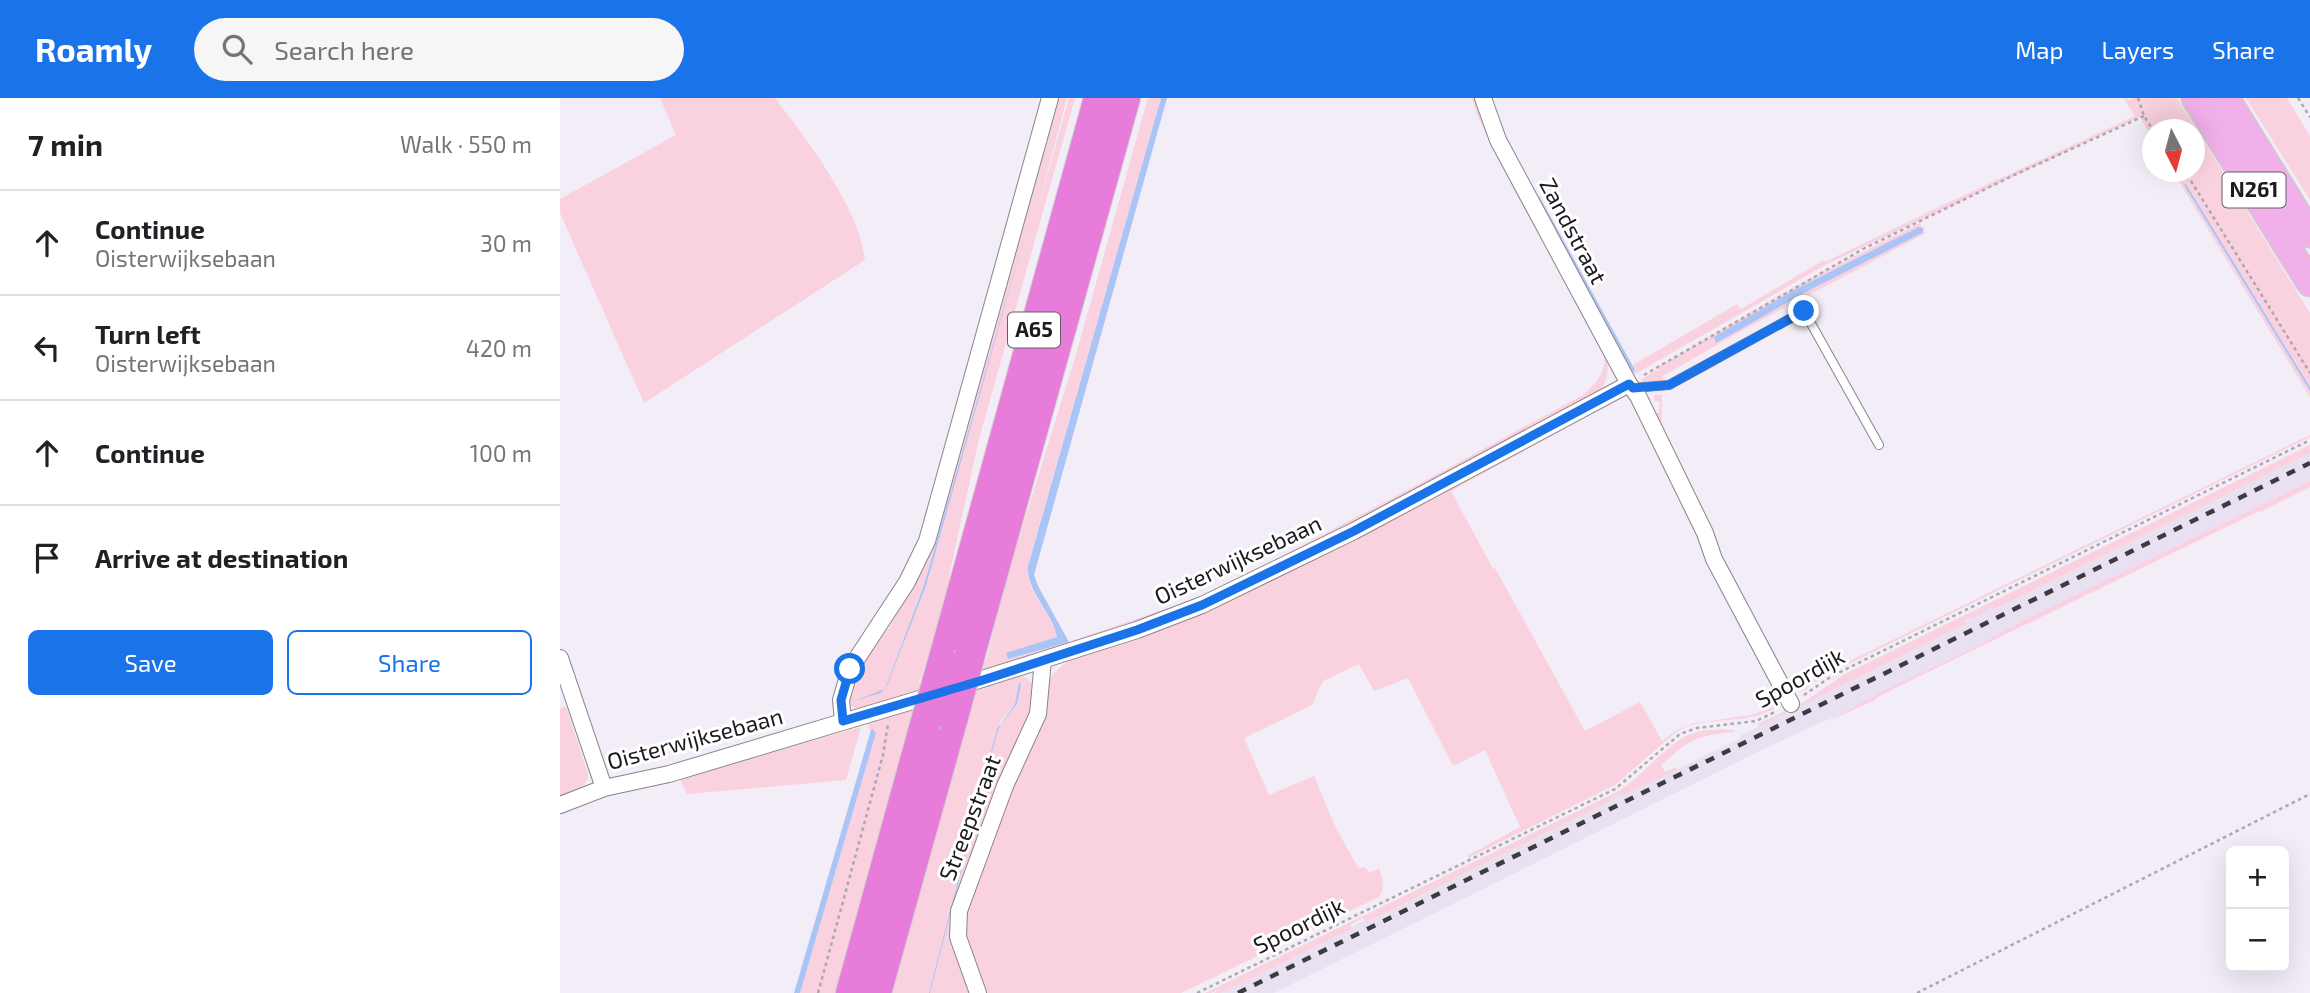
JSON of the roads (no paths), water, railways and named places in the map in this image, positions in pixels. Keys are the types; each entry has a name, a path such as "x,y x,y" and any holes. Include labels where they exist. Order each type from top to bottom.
{"highway":[{"name":"A65","path":"876,993 939,721 1099,98"},
{"name":"A65","path":"956,658 1125,98"},
{"name":"A65","path":"851,993 939,721"}],"main road":[{"name":"N261","path":"2195,98 2310,283"},
{"name":"N261","path":"2226,98 2310,233"}],"street":[{"path":"843,721 841,700 850,669 907,582 927,541 1050,98"},
{"name":"Zandstraat","path":"1483,98 1498,140 1631,386 1705,533 1714,559 1791,704"},
{"name":"Oisterwijksebaan","path":"560,805 604,788 669,774 1043,660 1137,630 1202,605 1354,531 1631,386"},
{"path":"560,658 604,788"},
{"name":"Streepstraat","path":"978,993 958,937 959,911 1005,786 1038,713 1043,660"}],"lane":[{"path":"1631,386 1669,385 1804,311 1879,445"}],"water":[{"path":"1161,98 1167,98 1034,575 1069,642 1008,659 1006,653 1057,637 1055,628 1031,585 1028,566"},
{"path":"2186,184 2310,387 2310,391 2184,185"},
{"path":"1538,197 1635,370 1633,372"},
{"path":"1029,220 926,586 885,689 924,585"},
{"path":"1919,227 1924,228 1922,233 1804,293 1716,343 1714,337 1796,289"},
{"path":"1019,683 1017,704 997,733 929,993 997,729 1015,704"},
{"path":"885,689 881,693 854,701"},
{"path":"871,730 876,733 800,993 794,993"}],"railway":[{"path":"1238,993 2310,463"}]}
